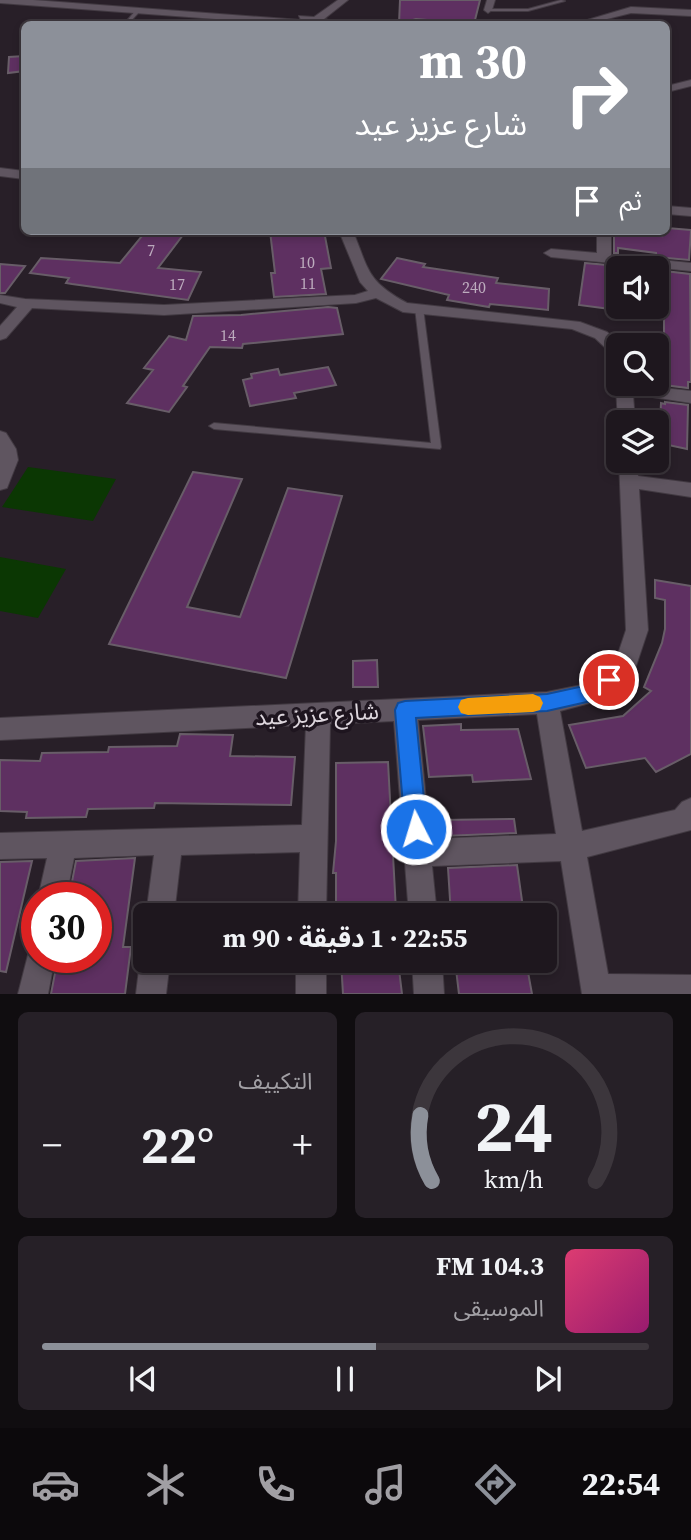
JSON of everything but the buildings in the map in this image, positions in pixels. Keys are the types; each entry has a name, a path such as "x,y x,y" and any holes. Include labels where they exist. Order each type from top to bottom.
{"street":[{"path":"0,0 151,6"},
{"path":"69,0 305,21"},
{"path":"488,10 491,0"},
{"path":"330,1 343,1"},
{"path":"316,21 343,1"},
{"path":"590,21 631,10 691,13"},
{"path":"670,77 691,73"},
{"path":"670,88 691,83"},
{"path":"0,161 21,163"},
{"path":"0,172 21,174"},
{"path":"670,210 691,212"},
{"path":"348,235 367,282 378,293 403,307 575,325 601,335 606,340"},
{"path":"604,235 604,258"},
{"path":"551,253 691,267"},
{"path":"0,299 24,303 164,310 356,299 378,293"},
{"path":"0,335 25,307 24,303"},
{"path":"669,393 691,397"},
{"path":"0,437 10,451 9,470 0,483"},
{"name":"شارع عزيز عيد","path":"0,729 547,703 593,693 625,666 637,630 629,473"},
{"path":"635,473 691,491"},
{"path":"547,703 596,991 691,989"},
{"path":"405,710 422,903"},
{"path":"312,903 318,714"},
{"path":"418,853 572,847 682,821 691,811"},
{"path":"0,846 314,838"},
{"path":"161,903 169,842"},
{"path":"55,882 63,844"},
{"path":"33,994 37,973"},
{"path":"151,994 154,973"},
{"path":"310,994 311,973"},
{"path":"427,973 429,994"}],"lane":[{"path":"488,10 528,9 562,1"},
{"path":"130,21 151,6"},
{"path":"214,426 436,447 419,308"}],"green space":[{"path":"28,467 116,479 93,521 2,507"},
{"path":"0,557 66,569 38,618 0,611"}],"slow traffic":[{"path":"468,707 533,703"}],"route":[{"path":"416,829 405,710 547,703 593,693 609,680"}]}
